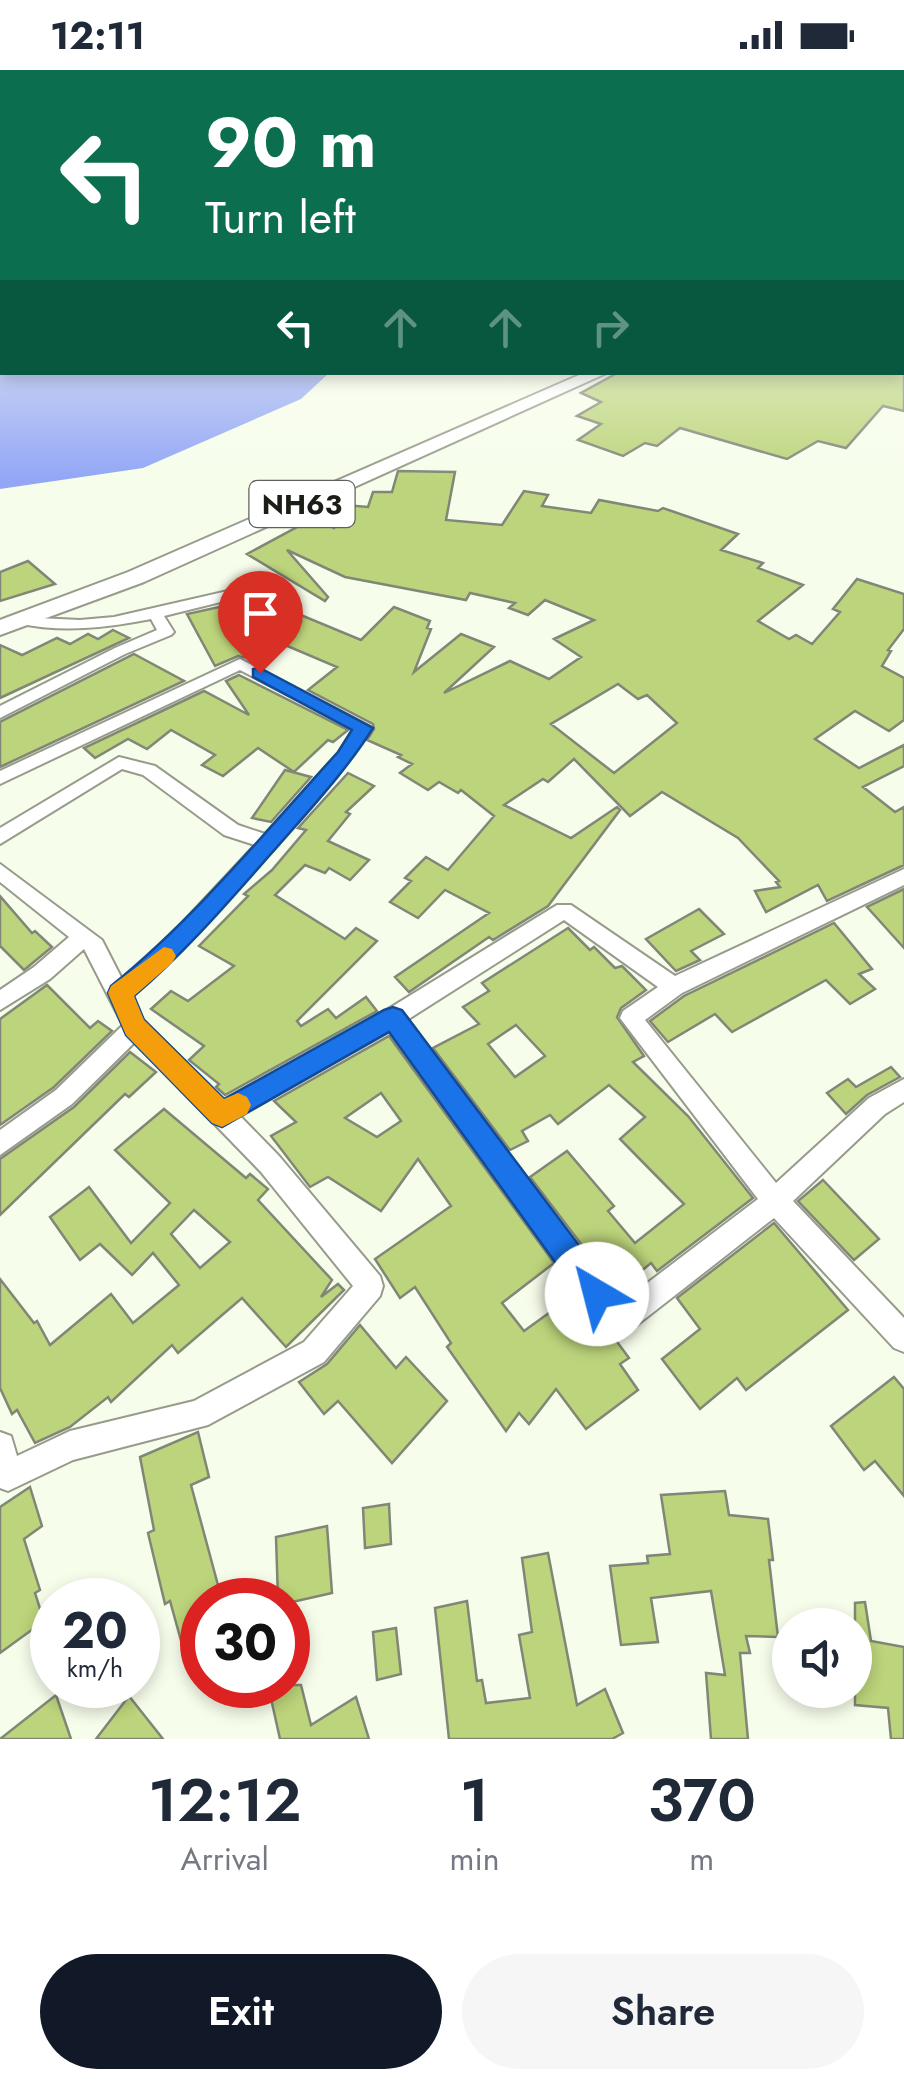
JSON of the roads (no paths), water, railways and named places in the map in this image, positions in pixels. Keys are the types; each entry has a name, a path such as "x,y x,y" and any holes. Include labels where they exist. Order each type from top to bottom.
{"highway":[{"name":"NH63","path":"0,628 136,577 594,375"}],"street":[{"path":"22,620 57,628 154,613 280,583"},
{"path":"0,713 120,651 166,632 154,613"},
{"path":"0,778 240,664 363,728 345,756 269,842 161,959 120,993"},
{"path":"0,837 120,763 149,770 230,830 269,842"},
{"path":"0,871 95,946 134,1027 270,1164 370,1286 314,1352 198,1415 70,1446 8,1476 0,1447"},
{"path":"904,876 674,988 632,1018 775,1202 904,1338"},
{"path":"222,1114 393,1018 564,910 674,988"},
{"path":"0,1001 42,974 84,936"},
{"path":"393,1018 618,1322 775,1202 877,1106 904,1089"},
{"path":"0,1144 64,1097 134,1027"}],"water":[{"path":"0,375 327,375 301,399 143,468 0,489"}]}
